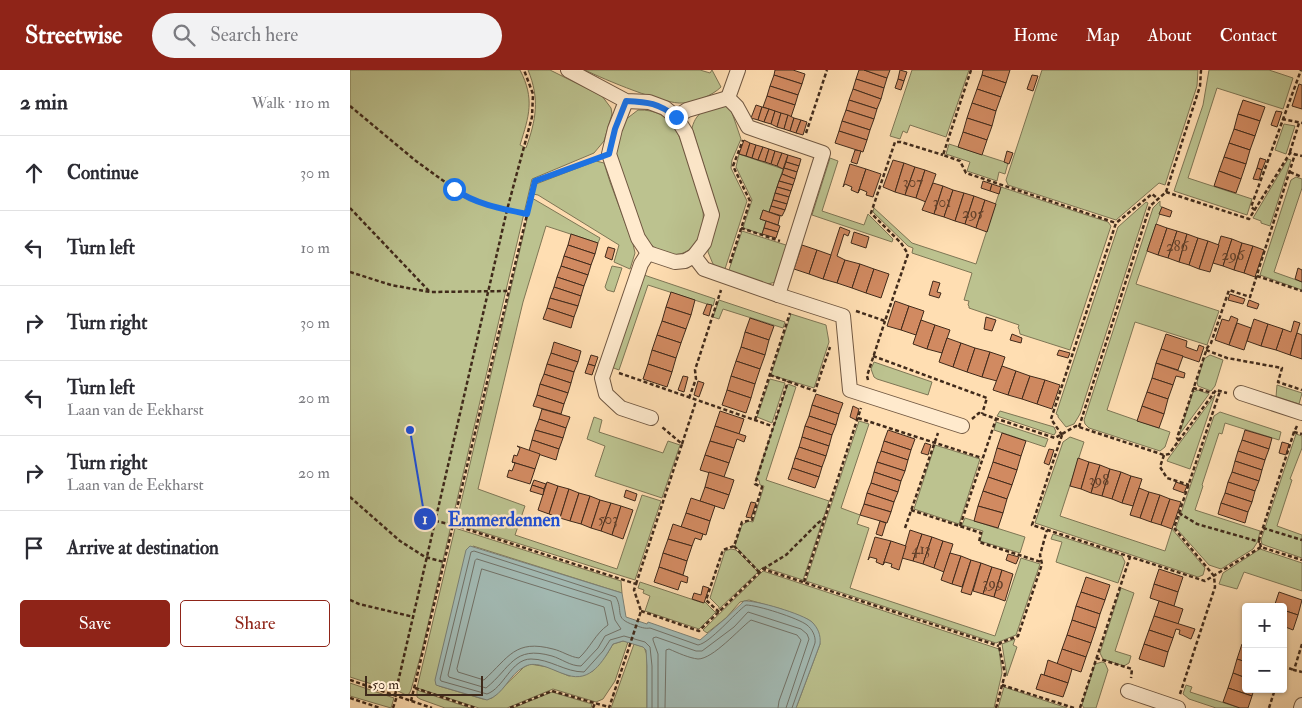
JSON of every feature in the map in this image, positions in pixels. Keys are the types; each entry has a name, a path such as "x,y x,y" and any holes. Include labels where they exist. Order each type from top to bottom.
{"street":[{"path":"568,70 626,101 649,102 665,108 676,117 686,133 712,215 704,244 694,256 685,261 675,262 648,253 638,238 609,154 615,129 626,101"},
{"path":"728,98 738,70"},
{"path":"676,117 687,110 728,98"},
{"path":"728,98 737,107 748,127 823,153 778,295"},
{"path":"648,253 641,264 602,378 606,394 621,408 652,418"},
{"path":"694,256 704,270 843,316 850,390 962,426"},
{"path":"1241,393 1302,413"},
{"path":"1128,691 1177,708"}],"path":[{"path":"393,708 507,210 532,117 533,94 524,70"},
{"path":"802,146 827,70"},
{"path":"943,155 971,70"},
{"path":"1079,427 1150,206 1166,192 1200,86 1201,70"},
{"path":"1255,210 1251,207 1301,70"},
{"path":"350,106 416,161 467,198 527,214"},
{"path":"1166,192 1249,219 1290,152 1300,123 1282,120"},
{"path":"866,395 871,388 867,376 908,254 901,243 871,213 895,142 901,142 960,161 966,173 1116,223"},
{"path":"1290,152 1302,156"},
{"path":"411,701 535,181 609,154"},
{"path":"1179,441 1177,438 1193,388 1229,290 1250,297 1295,154"},
{"path":"1290,172 1302,177"},
{"path":"1062,435 1051,419 1116,223 1152,194 1158,199"},
{"path":"350,208 430,292"},
{"path":"741,228 794,246"},
{"path":"350,272 391,285 430,292 508,291"},
{"path":"1257,276 1302,291"},
{"path":"755,420 795,300"},
{"path":"843,316 855,311 885,321"},
{"path":"770,375 815,391 831,345 845,340"},
{"path":"1206,350 1227,358 1282,368 1278,382 1302,390"},
{"path":"873,356 987,398 982,414"},
{"path":"606,368 772,426"},
{"path":"734,546 742,522 752,520 762,487 755,484 772,426 788,381"},
{"path":"1193,388 1214,394"},
{"path":"962,426 979,413 1055,438 1076,426 1164,455 1168,454 1179,441 1216,390 1229,394 1241,393"},
{"path":"1177,708 1215,587 1214,576 1174,528 1220,391"},
{"path":"510,708 552,691 609,708 641,612 634,590 696,400"},
{"path":"652,418 682,444"},
{"path":"804,582 858,418 982,458"},
{"path":"960,526 996,419"},
{"path":"905,528 942,420"},
{"path":"1261,547 1260,542 1263,528 1294,432"},
{"path":"1062,435 1032,525 1205,581 1261,547 1302,560"},
{"path":"1164,455 1160,467 1167,478 1189,485"},
{"path":"350,497 400,541 426,558 445,562"},
{"path":"911,510 981,533 979,542 1041,562"},
{"path":"1179,513 1197,524 1260,542"},
{"path":"641,612 699,631 763,569 786,555 825,518"},
{"path":"435,521 454,525 636,584"},
{"path":"1263,528 1302,540"},
{"path":"999,646 1018,636 1041,562 1040,555 1047,530"},
{"path":"734,546 760,573"},
{"path":"719,612 706,600 723,550 734,546"},
{"path":"1080,708 1130,557"},
{"path":"763,569 999,646"},
{"path":"350,600 359,604 414,617"},
{"path":"1294,670 1302,644"},
{"path":"996,708 1005,674 999,646"},
{"path":"1096,658 1132,669 1128,691"},
{"path":"1287,667 1302,672"},
{"path":"350,680 432,708"},
{"path":"1002,685 1074,708"},
{"path":"415,688 475,708"},
{"path":"1269,708 1274,693"},
{"path":"350,698 368,706 380,708"},
{"path":"593,708 595,703"}],"green space":[{"path":"350,70 520,70 525,80 529,99 528,116 520,145 526,148 535,109 534,90 528,70 550,70 602,96 611,108 612,114 604,141 594,153 532,179 421,654 411,690 406,695 392,688 387,689 350,677"},
{"path":"585,70 700,70 710,73 712,70 721,87 698,100 674,103 634,91"},
{"path":"912,70 969,70 946,137 910,125 907,133 903,131 900,139 890,136"},
{"path":"1042,70 1198,70 1197,86 1165,185 1159,183 1116,220 1008,185 1006,180"},
{"path":"1209,70 1269,70 1293,78 1283,109 1217,88 1188,178 1252,199 1247,215 1174,191 1203,105"},
{"path":"725,105 730,107 741,139 732,160 731,168 747,201 724,272 713,264 708,252 708,246 719,214 692,128 697,117 704,111"},
{"path":"638,110 660,114 674,127 682,144 703,210 703,225 693,247 674,255 664,253 653,246 643,235 616,156 617,142 625,120"},
{"path":"1284,124 1295,126 1286,154 1275,150"},
{"path":"949,144 1008,163 1005,174 999,172 997,181 967,171 970,162 946,154"},
{"path":"739,154 783,169 769,212 763,210 760,219 766,221 762,234 743,228 752,200 736,167"},
{"path":"830,158 838,161 822,211 864,225 868,214 893,239 892,242 812,215"},
{"path":"1288,159 1291,160 1270,226 1261,223 1261,221 1253,218"},
{"path":"596,161 604,163 633,244 635,253 630,269 614,262 619,245 538,195 533,194 536,184"},
{"path":"1296,177 1302,179 1302,188 1274,272 1302,282 1302,290 1260,275 1291,180"},
{"path":"1001,187 1108,222 1111,226 1070,350 1020,334 1019,325 969,308 969,301 964,300 972,273 912,253 913,248 908,246 873,212 874,208 912,243 976,264"},
{"path":"532,198 600,238 598,243 546,226 523,302 478,489 525,506 515,535 617,569 642,495 661,501 635,580 456,524"},
{"path":"1160,201 1160,206 1162,207 1136,284 1219,311 1207,345 1135,322 1107,410 1170,432 1165,447 1160,451 1089,428 1084,420 1153,208"},
{"path":"1146,202 1148,203 1080,414 1074,424 1066,427 1056,414 1118,227"},
{"path":"742,231 789,246 778,280 767,284 747,280 728,273"},
{"path":"612,266 622,268 614,292 607,290 605,287"},
{"path":"644,275 715,299 713,306 648,285 619,370 611,367"},
{"path":"719,300 785,322 783,328 723,309 719,319 713,317"},
{"path":"791,314 826,325 829,342 814,388 771,375"},
{"path":"1210,355 1223,360 1215,386 1211,391 1198,386 1197,382 1204,359"},
{"path":"874,362 932,382 928,395 877,379 874,377 871,369"},
{"path":"770,379 785,383 772,423 757,417"},
{"path":"788,384 796,387 766,480 829,501 803,580 763,567 759,571 735,546 742,525 748,521 753,522 764,486 760,485 759,480 756,479"},
{"path":"1277,385 1302,393 1299,404 1276,397"},
{"path":"1198,390 1209,394 1179,435 1193,392"},
{"path":"1215,395 1190,469 1167,461 1168,459"},
{"path":"1000,411 1054,427 1056,432 1054,435 997,416"},
{"path":"1220,412 1281,432 1279,440 1225,423 1222,434 1219,433 1195,510 1260,531 1258,541 1253,549 1221,569 1209,565 1176,528 1214,416"},
{"path":"594,417 602,420 599,432 663,453 668,441 680,445 662,498 595,476 605,446 587,439"},
{"path":"859,421 869,424 841,508 860,515 857,524 869,528 850,588 995,636 1021,558 1040,564 1016,635 996,643 806,581"},
{"path":"996,422 1048,439 1045,447 994,430"},
{"path":"1296,434 1302,436 1302,448 1290,479 1292,480 1277,526 1302,535 1302,558 1262,544 1261,540"},
{"path":"1070,437 1084,442 1060,516 1165,551 1172,529 1205,568 1203,575 1198,577 1035,523 1063,442"},
{"path":"935,445 980,459 959,524 914,509"},
{"path":"965,518 1025,537 1020,553 980,541 983,531 962,525"},
{"path":"455,528 621,581 622,593 473,546 439,686 483,699 492,698 524,667 530,664 548,667 569,676 593,671 613,644 623,641 628,642 615,681 603,699 596,702 553,689 507,708 479,708 417,688"},
{"path":"1053,534 1122,556 1125,562 1118,583 1056,562 1062,542 1051,539"},
{"path":"1260,549 1302,563 1302,591 1244,572 1237,589 1219,584 1223,573"},
{"path":"736,550 758,572 719,609 710,598 725,551"},
{"path":"763,571 999,649 1002,673 994,708 796,708 820,644 813,623 781,609 749,600 740,602 726,618 707,633 703,630"},
{"path":"640,582 703,603 704,601 715,612 717,611 699,629 645,611 650,596 643,593 644,590 638,588"},
{"path":"1121,588 1134,593 1115,651 1131,656 1129,663 1124,666 1103,659 1100,653"},
{"path":"1015,639 1013,645 1017,647 1007,676 1002,644"},
{"path":"634,644 644,647 647,655 647,708 611,708"},
{"path":"1105,663 1108,670 1096,708 1084,708 1082,705 1095,664"},
{"path":"350,683 394,698 391,708 350,696"},
{"path":"1186,685 1192,687 1190,692 1240,708 1216,708 1189,699 1183,694"},
{"path":"1004,687 1067,708 998,708"},
{"path":"417,690 470,708 445,708 420,699 417,697"},
{"path":"552,692 592,704 591,708 513,708"}],"water":[{"path":"470,546 622,593 626,617 647,624 648,622 700,640 744,601 768,605 807,619 817,629 820,644 796,708 647,708 646,650 643,647 623,641 613,644 595,669 583,676 575,677 543,666 529,665 514,674 498,694 487,700 436,685 435,680 466,550"}],"building":[{"path":"775,70 793,70 805,74 802,84 774,75"},
{"path":"859,70 887,78 884,88 856,79"},
{"path":"864,70 890,70 887,78"},
{"path":"900,70 907,72 904,81 898,79"},
{"path":"983,70 1010,70 1006,83 982,75"},
{"path":"774,75 802,84 798,95 770,86"},
{"path":"982,75 1006,83 1001,97 977,89"},
{"path":"1032,75 1038,76 1033,91 1027,89"},
{"path":"856,79 884,88 881,99 853,89"},
{"path":"898,79 904,81 901,90 895,88"},
{"path":"1299,84 1302,85 1302,109 1292,106"},
{"path":"770,86 798,95 795,105 767,96"},
{"path":"853,89 881,99 877,109 849,100"},
{"path":"977,89 1001,97 996,111 972,103"},
{"path":"767,96 795,105 791,117 763,107"},
{"path":"849,100 877,109 874,119 846,110"},
{"path":"1243,100 1265,107 1260,121 1238,114"},
{"path":"972,103 996,111 992,126 967,118"},
{"path":"756,105 762,107 758,120 751,118"},
{"path":"762,107 769,109 764,122 758,120"},
{"path":"769,109 775,111 771,124 764,122"},
{"path":"846,110 874,119 870,130 842,121"},
{"path":"775,111 781,113 777,127 771,124"},
{"path":"1276,111 1282,112 1277,127 1271,125"},
{"path":"781,113 788,115 784,129 777,127"},
{"path":"1238,114 1260,121 1255,136 1234,129"},
{"path":"788,115 794,118 790,131 784,129"},
{"path":"794,118 801,120 796,133 790,131"},
{"path":"967,118 992,126 987,140 963,132"},
{"path":"801,120 807,122 803,135 796,133"},
{"path":"842,121 870,130 867,140 839,131"},
{"path":"1234,129 1255,136 1250,150 1229,143"},
{"path":"839,131 867,140 863,152 835,143"},
{"path":"963,132 987,140 982,155 958,147"},
{"path":"744,140 750,143 746,156 739,154"},
{"path":"750,143 756,145 752,158 746,156"},
{"path":"1229,143 1250,150 1246,164 1224,157"},
{"path":"756,145 763,147 758,160 752,158"},
{"path":"763,147 769,149 765,162 758,160"},
{"path":"769,149 775,151 771,164 765,162"},
{"path":"855,150 861,151 857,164 851,162"},
{"path":"775,151 782,153 777,166 771,164"},
{"path":"1007,151 1013,153 1009,164 1004,162"},
{"path":"782,153 788,155 783,169 777,166"},
{"path":"788,155 801,159 799,166 786,162"},
{"path":"1224,157 1246,164 1241,179 1219,171"},
{"path":"1260,158 1266,160 1262,170 1257,168"},
{"path":"893,160 904,163 895,192 883,187"},
{"path":"786,162 799,166 797,172 784,168"},
{"path":"904,163 915,167 905,195 895,192"},
{"path":"850,164 866,169 858,193 851,190 852,187 845,184 843,187"},
{"path":"915,167 925,170 916,198 905,195"},
{"path":"784,168 797,172 795,179 782,174"},
{"path":"1257,168 1262,170 1259,180 1253,179"},
{"path":"866,169 881,174 873,197 866,195 867,192 860,189 858,193"},
{"path":"925,170 936,174 926,202 916,198"},
{"path":"1219,171 1241,179 1236,193 1214,186"},
{"path":"782,174 795,179 793,185 779,181"},
{"path":"779,181 793,185 791,191 777,187"},
{"path":"983,181 992,184 990,191 981,188"},
{"path":"933,183 943,186 934,214 922,210"},
{"path":"992,184 1001,187 999,194 990,191"},
{"path":"943,186 953,190 944,217 934,214"},
{"path":"777,187 791,191 789,197 775,193"},
{"path":"953,190 964,193 955,221 944,217"},
{"path":"775,193 789,197 787,204 773,200"},
{"path":"964,193 974,196 965,224 955,221"},
{"path":"974,196 985,200 976,228 965,224"},
{"path":"773,200 787,204 785,210 771,206"},
{"path":"985,200 996,204 987,232 976,228"},
{"path":"771,206 785,210 782,216 769,212"},
{"path":"1162,207 1172,211 1170,217 1159,214"},
{"path":"763,210 780,216 778,225 760,219"},
{"path":"766,221 780,226 778,232 764,228"},
{"path":"1156,224 1167,228 1158,255 1147,251"},
{"path":"840,227 850,231 848,236 844,234 837,256 845,260 837,283 823,279"},
{"path":"764,228 778,232 776,238 762,234"},
{"path":"1167,228 1177,231 1168,258 1158,255"},
{"path":"1177,231 1187,234 1179,262 1168,258"},
{"path":"854,232 869,237 866,248 851,243"},
{"path":"571,234 598,243 595,254 568,245"},
{"path":"1187,234 1198,238 1189,265 1179,262"},
{"path":"1221,236 1232,239 1223,266 1213,263"},
{"path":"1198,238 1208,241 1199,269 1189,265"},
{"path":"1232,239 1242,243 1234,270 1223,266"},
{"path":"1208,241 1219,245 1210,272 1199,269"},
{"path":"1242,243 1253,246 1244,273 1234,270"},
{"path":"568,245 595,254 591,265 564,256"},
{"path":"802,245 817,250 809,274 794,269"},
{"path":"1253,246 1264,250 1255,277 1244,273"},
{"path":"608,247 615,249 612,260 605,257"},
{"path":"817,250 831,255 823,279 809,274"},
{"path":"564,256 591,265 588,275 561,266"},
{"path":"845,260 860,264 852,288 837,283"},
{"path":"860,264 874,269 866,293 852,288"},
{"path":"561,266 588,275 584,286 557,277"},
{"path":"1298,268 1302,270 1302,282 1295,279"},
{"path":"874,269 889,274 881,298 866,293"},
{"path":"557,277 584,286 581,296 554,287"},
{"path":"933,281 940,283 937,292 941,293 939,298 929,295"},
{"path":"554,287 581,296 578,306 550,298"},
{"path":"671,292 695,300 691,315 666,307"},
{"path":"1230,294 1245,299 1243,304 1228,300"},
{"path":"550,298 578,306 574,317 547,308"},
{"path":"1249,300 1259,304 1257,309 1247,306"},
{"path":"895,301 909,306 901,330 887,326"},
{"path":"707,304 712,305 709,316 703,314"},
{"path":"909,306 924,311 916,335 901,330"},
{"path":"666,307 691,315 686,329 662,321"},
{"path":"547,308 574,317 571,328 543,319"},
{"path":"1231,316 1238,319 1229,345 1215,340 1222,319 1229,321"},
{"path":"986,317 996,320 992,331 984,329"},
{"path":"750,318 774,326 769,340 745,332"},
{"path":"1254,319 1268,324 1261,346 1247,341"},
{"path":"921,320 935,325 927,349 913,344"},
{"path":"662,321 686,329 681,343 657,335"},
{"path":"1294,321 1300,323 1290,355 1276,350 1283,329 1291,332"},
{"path":"1237,323 1251,328 1244,350 1229,345"},
{"path":"1268,324 1283,329 1276,350 1261,346"},
{"path":"935,325 950,330 942,353 927,349"},
{"path":"745,332 769,340 765,355 741,347"},
{"path":"1297,333 1302,335 1302,359 1290,355"},
{"path":"1012,334 1022,338 1021,343 1010,340"},
{"path":"1166,334 1187,341 1186,347 1197,351 1199,345 1204,347 1199,362 1161,349"},
{"path":"657,335 681,343 676,358 652,350"},
{"path":"947,338 961,343 953,367 939,362"},
{"path":"554,342 581,351 578,362 551,353"},
{"path":"961,343 975,348 967,372 953,367"},
{"path":"741,347 765,355 760,369 736,361"},
{"path":"975,348 990,352 982,377 967,372"},
{"path":"1161,349 1183,356 1178,370 1156,363"},
{"path":"652,350 676,358 672,372 648,364"},
{"path":"1059,350 1070,353 1068,358 1057,355"},
{"path":"990,352 1005,357 997,381 982,377"},
{"path":"551,353 578,362 574,372 547,364"},
{"path":"591,355 598,357 595,366 588,364"},
{"path":"736,361 760,369 755,384 731,376"},
{"path":"1156,363 1185,373 1184,378 1176,376 1173,385 1152,378"},
{"path":"547,364 574,372 571,383 544,374"},
{"path":"588,364 595,366 592,375 585,373"},
{"path":"648,364 672,372 667,387 643,379"},
{"path":"1002,366 1016,371 1008,395 993,390"},
{"path":"1016,371 1030,376 1022,399 1008,395"},
{"path":"544,374 571,383 568,393 540,384"},
{"path":"683,376 688,377 684,392 678,390"},
{"path":"731,376 755,384 751,398 727,390"},
{"path":"1030,376 1045,380 1037,404 1022,399"},
{"path":"1152,378 1173,385 1168,399 1147,392"},
{"path":"1045,380 1060,385 1052,409 1037,404"},
{"path":"698,381 704,383 699,397 694,395"},
{"path":"540,384 568,393 564,404 537,395"},
{"path":"727,390 751,398 746,413 722,405"},
{"path":"1147,392 1168,399 1164,414 1142,406"},
{"path":"816,394 843,403 839,414 812,405"},
{"path":"537,395 564,404 561,414 533,406"},
{"path":"812,405 839,414 836,425 809,416"},
{"path":"853,406 859,409 856,420 850,417"},
{"path":"1142,406 1164,414 1159,428 1137,421"},
{"path":"542,409 570,417 566,428 539,419"},
{"path":"720,411 744,419 739,434 715,426"},
{"path":"809,416 836,425 832,435 805,426"},
{"path":"539,419 566,428 563,438 535,430"},
{"path":"715,426 746,436 744,442 737,439 734,448 710,441"},
{"path":"805,426 832,435 829,446 802,437"},
{"path":"535,430 563,438 559,449 532,440"},
{"path":"888,430 915,439 911,450 884,441"},
{"path":"1245,430 1272,438 1269,449 1242,440"},
{"path":"1002,433 1026,441 1021,456 997,448"},
{"path":"802,437 829,446 826,456 799,447"},
{"path":"532,440 559,449 556,460 529,451"},
{"path":"1242,440 1269,449 1265,460 1238,451"},
{"path":"710,441 734,448 729,463 705,455"},
{"path":"884,441 911,450 908,460 881,451"},
{"path":"1282,442 1289,444 1286,455 1279,453"},
{"path":"925,443 931,445 928,455 921,453"},
{"path":"517,446 540,454 535,469 512,462 514,455 517,456 520,448"},
{"path":"799,447 826,456 822,467 795,458"},
{"path":"997,448 1021,456 1017,470 993,462"},
{"path":"1049,449 1054,450 1049,465 1044,463"},
{"path":"881,451 908,460 905,471 877,462"},
{"path":"1238,451 1265,460 1262,470 1235,461"},
{"path":"705,455 729,463 724,477 700,470"},
{"path":"795,458 822,467 819,477 792,468"},
{"path":"1078,458 1089,462 1081,489 1070,486"},
{"path":"1235,461 1262,470 1259,481 1232,472"},
{"path":"512,462 535,469 530,484 507,477 509,470 512,471 515,463"},
{"path":"877,462 905,471 901,481 874,472"},
{"path":"993,462 1017,470 1012,485 988,477"},
{"path":"1089,462 1100,465 1091,493 1081,489"},
{"path":"1100,465 1110,469 1102,496 1091,493"},
{"path":"792,468 819,477 815,488 788,479"},
{"path":"1110,469 1121,472 1112,499 1102,496"},
{"path":"709,472 734,480 729,495 705,487"},
{"path":"874,472 901,481 898,492 871,483"},
{"path":"1121,472 1131,476 1122,503 1112,499"},
{"path":"1232,472 1259,481 1255,491 1228,482"},
{"path":"1131,476 1142,479 1133,506 1122,503"},
{"path":"988,477 1012,485 1007,499 983,491"},
{"path":"534,480 546,484 544,489 532,485"},
{"path":"547,482 558,486 549,514 538,510"},
{"path":"1176,482 1187,486 1184,493 1173,489"},
{"path":"1228,482 1255,491 1252,502 1225,493"},
{"path":"871,483 898,492 894,502 867,493"},
{"path":"532,485 544,489 543,495 530,491"},
{"path":"558,486 569,489 560,518 549,514"},
{"path":"705,487 729,495 724,509 700,501"},
{"path":"1139,488 1149,492 1140,518 1130,515"},
{"path":"569,489 579,493 570,521 560,518"},
{"path":"626,490 637,494 635,501 624,497"},
{"path":"983,491 1007,499 1003,513 978,506"},
{"path":"1149,492 1160,495 1151,522 1140,518"},
{"path":"579,493 590,496 581,524 570,521"},
{"path":"867,493 894,502 891,512 864,504"},
{"path":"1225,493 1252,502 1248,512 1221,503"},
{"path":"1160,495 1170,499 1161,525 1151,522"},
{"path":"590,496 600,500 591,528 581,524"},
{"path":"691,498 715,506 710,521 686,513"},
{"path":"1170,499 1181,502 1172,529 1161,525"},
{"path":"600,500 611,503 601,531 591,528"},
{"path":"751,502 756,503 751,518 746,517"},
{"path":"611,503 621,506 612,535 601,531"},
{"path":"1221,503 1248,512 1245,523 1218,514"},
{"path":"864,504 891,512 887,523 860,515"},
{"path":"621,506 633,510 623,539 612,535"},
{"path":"978,506 1003,513 998,528 974,521"},
{"path":"686,513 710,521 706,535 681,527"},
{"path":"880,521 886,523 882,536 876,534"},
{"path":"673,524 703,534 701,540 695,538 692,546 668,539"},
{"path":"910,530 922,534 913,561 902,558"},
{"path":"922,534 932,537 923,564 913,561"},
{"path":"875,537 891,541 883,565 876,562 877,559 870,557 868,560"},
{"path":"932,537 943,541 934,568 923,564"},
{"path":"668,539 692,546 687,561 663,553"},
{"path":"891,541 906,546 899,570 891,567 892,564 885,562 883,565"},
{"path":"943,541 953,544 944,572 934,568"},
{"path":"663,553 687,561 683,575 659,567"},
{"path":"950,553 961,556 952,584 941,580"},
{"path":"1008,554 1019,557 1016,564 1006,560"},
{"path":"961,556 971,560 962,587 952,584"},
{"path":"971,560 981,563 971,595 961,592"},
{"path":"981,563 992,567 983,594 973,591"},
{"path":"659,567 688,577 687,583 681,581 678,590 654,582"},
{"path":"992,567 1002,570 994,597 983,594"},
{"path":"1159,569 1183,577 1178,592 1154,584"},
{"path":"1002,570 1013,574 1005,601 994,597"},
{"path":"1086,577 1110,585 1105,600 1081,592"},
{"path":"1154,584 1178,592 1174,606 1150,598"},
{"path":"703,586 709,588 704,603 692,599 694,593 701,595"},
{"path":"1081,592 1105,600 1100,614 1076,606"},
{"path":"1279,592 1302,600 1298,615 1287,611 1287,603 1275,603"},
{"path":"1159,601 1183,609 1178,624 1154,616"},
{"path":"1076,606 1100,614 1096,628 1072,620"},
{"path":"1287,611 1298,615 1293,630 1287,628"},
{"path":"1154,616 1195,629 1191,639 1179,634 1180,630 1176,629 1173,638 1149,630"},
{"path":"1072,620 1096,628 1091,643 1067,635"},
{"path":"1149,630 1173,638 1168,652 1144,644"},
{"path":"1067,635 1091,643 1086,657 1062,649"},
{"path":"1144,644 1168,652 1164,667 1139,659"},
{"path":"1242,644 1242,661 1237,659"},
{"path":"1062,649 1086,657 1081,672 1057,664"},
{"path":"1237,659 1242,661 1242,676 1233,673"},
{"path":"1048,660 1072,669 1068,683 1044,675"},
{"path":"1233,673 1242,676 1242,693 1228,688"},
{"path":"1041,674 1068,683 1063,697 1036,689"},
{"path":"1228,688 1252,696 1248,708 1240,708 1223,702"}],"place":[{"name":"Emmerdennen","path":"410,430"}],"route":[{"path":"454,189 467,198 527,214 535,181 609,154 615,129 626,101 649,102 665,108 676,117"}]}
